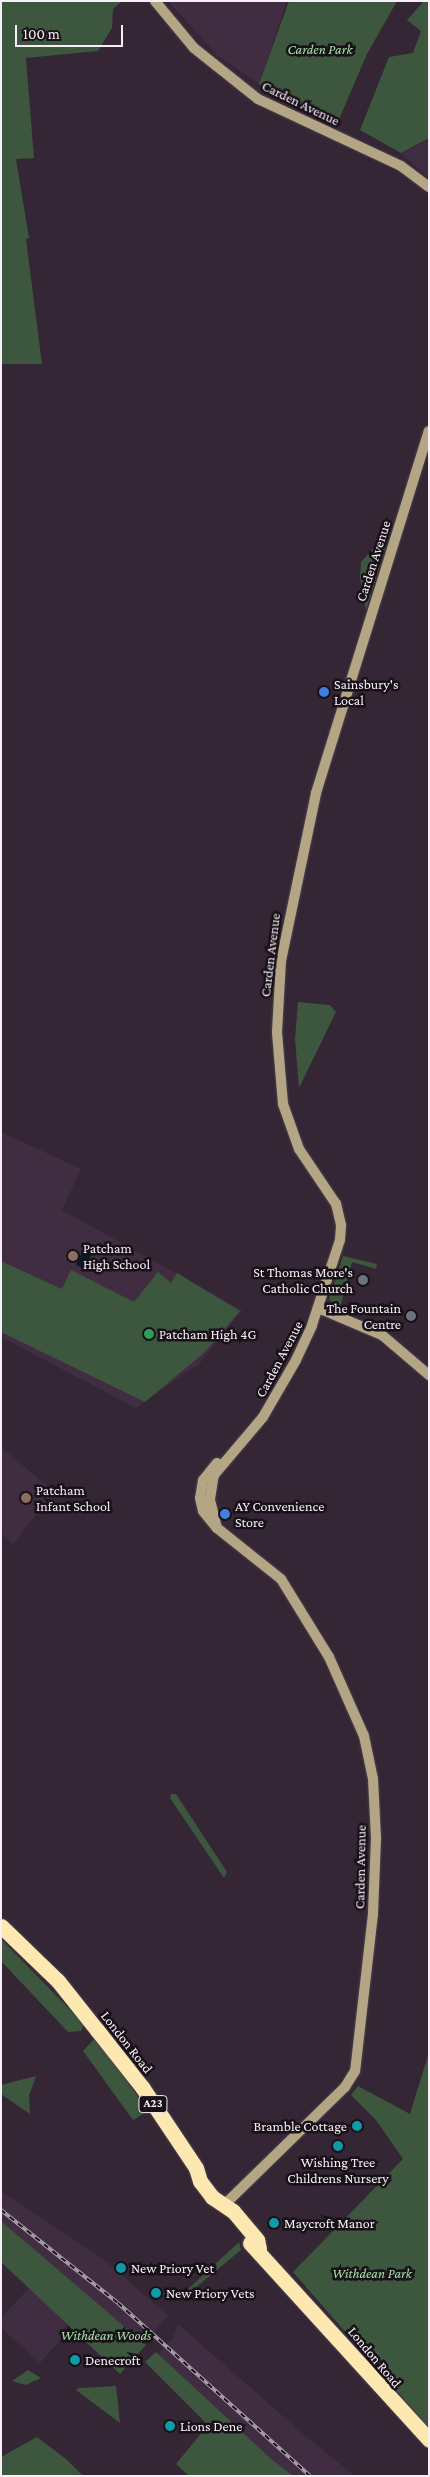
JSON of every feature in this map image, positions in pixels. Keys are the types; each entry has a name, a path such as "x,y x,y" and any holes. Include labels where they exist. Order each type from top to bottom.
{"highway":[{"name":"London Road","path":"1,1926 22,1944 102,2036 196,2168 225,2204 226,2215 243,2237 259,2249 396,2408 429,2440"}],"street":[{"name":"Carden Avenue","path":"155,1 194,48 258,99 394,162 429,187"},
{"name":"Carden Avenue","path":"225,2204 345,2087 355,2071 373,1914 376,1838 373,1779 364,1736 329,1657 281,1579 218,1528 203,1511 202,1486 208,1471 228,1456 263,1417 296,1360 318,1308 341,1224 331,1194 296,1142 282,1104 278,1057 281,961 316,793 429,431"},
{"path":"318,1308 382,1335 429,1375"}],"shaded area":[{"path":"168,1 287,1 259,84 218,56"},
{"path":"429,138 429,178 401,154"},
{"name":"Patcham High School","path":"1,1132 81,1169 62,1210 242,1310 200,1363 136,1408 1,1337"},
{"name":"Patcham Infant School","path":"1,1447 54,1492 13,1544 1,1533"},
{"path":"1,2191 107,2262 168,2316 142,2345 1,2233"},
{"path":"29,2288 68,2324 60,2333 64,2336 40,2363 1,2328 1,2318"},
{"path":"178,2324 309,2439 355,2476 265,2476 158,2354 173,2338"}],"green space":[{"path":"1,1 122,1 113,9 112,28 98,51 26,58 34,158 16,159 29,238 26,239 42,364 1,364"},
{"name":"Carden Park","path":"289,1 397,1 367,54 337,124 259,84"},
{"path":"424,1 429,1 429,138 401,153 360,130 389,57 413,53 421,31 407,20"},
{"path":"391,529 366,610 360,578 361,562"},
{"path":"298,1002 330,1005 336,1012 299,1088 295,1039"},
{"path":"343,1256 377,1264 376,1269 352,1262 340,1308 329,1300"},
{"path":"1,1261 62,1289 71,1270 134,1302 158,1272 171,1283 177,1273 240,1311 205,1352 145,1402 1,1332"},
{"path":"171,1794 176,1794 227,1872 224,1878 170,1798"},
{"path":"1,1939 84,2024 81,2031 68,2032 1,1961"},
{"path":"94,2039 120,2071 148,2111 133,2120 83,2051"},
{"name":"Withdean Park","path":"429,2052 429,2428 293,2272 403,2159 376,2120 351,2095 358,2086 410,2114"},
{"path":"36,2076 29,2096 30,2114 1,2094 1,2085"},
{"name":"Withdean Woods","path":"1,2221 146,2345 120,2374 1,2262"},
{"path":"239,2242 241,2250 188,2294 186,2291"},
{"name":"Withdean Woods","path":"156,2352 270,2458 293,2476 189,2476 176,2464 208,2425 145,2362"},
{"path":"28,2370 41,2378 26,2385 12,2381"},
{"path":"116,2386 120,2423 76,2390 79,2388"},
{"path":"37,2437 66,2459 83,2476 1,2476 1,2457"}],"water":[{"path":"87,1242 95,1246 85,1269 76,1265"}],"railway":[{"path":"1,2210 118,2303 310,2476"}],"place":[{"name":"Sainsbury's Local","path":"324,692"},
{"name":"Patcham High School","path":"73,1256"},
{"name":"St Thomas More's Catholic Church","path":"363,1280"},
{"name":"The Fountain Centre","path":"411,1316"},
{"name":"Patcham High 4G","path":"149,1334"},
{"name":"Patcham Infant School","path":"26,1498"},
{"name":"AY Convenience Store","path":"225,1514"},
{"name":"Bramble Cottage","path":"357,2126"},
{"name":"Wishing Tree Childrens Nursery","path":"338,2146"},
{"name":"Maycroft Manor","path":"274,2223"},
{"name":"New Priory Vet","path":"121,2268"},
{"name":"New Priory Vets","path":"156,2293"},
{"name":"Denecroft","path":"75,2360"},
{"name":"Lions Dene","path":"170,2426"}]}
